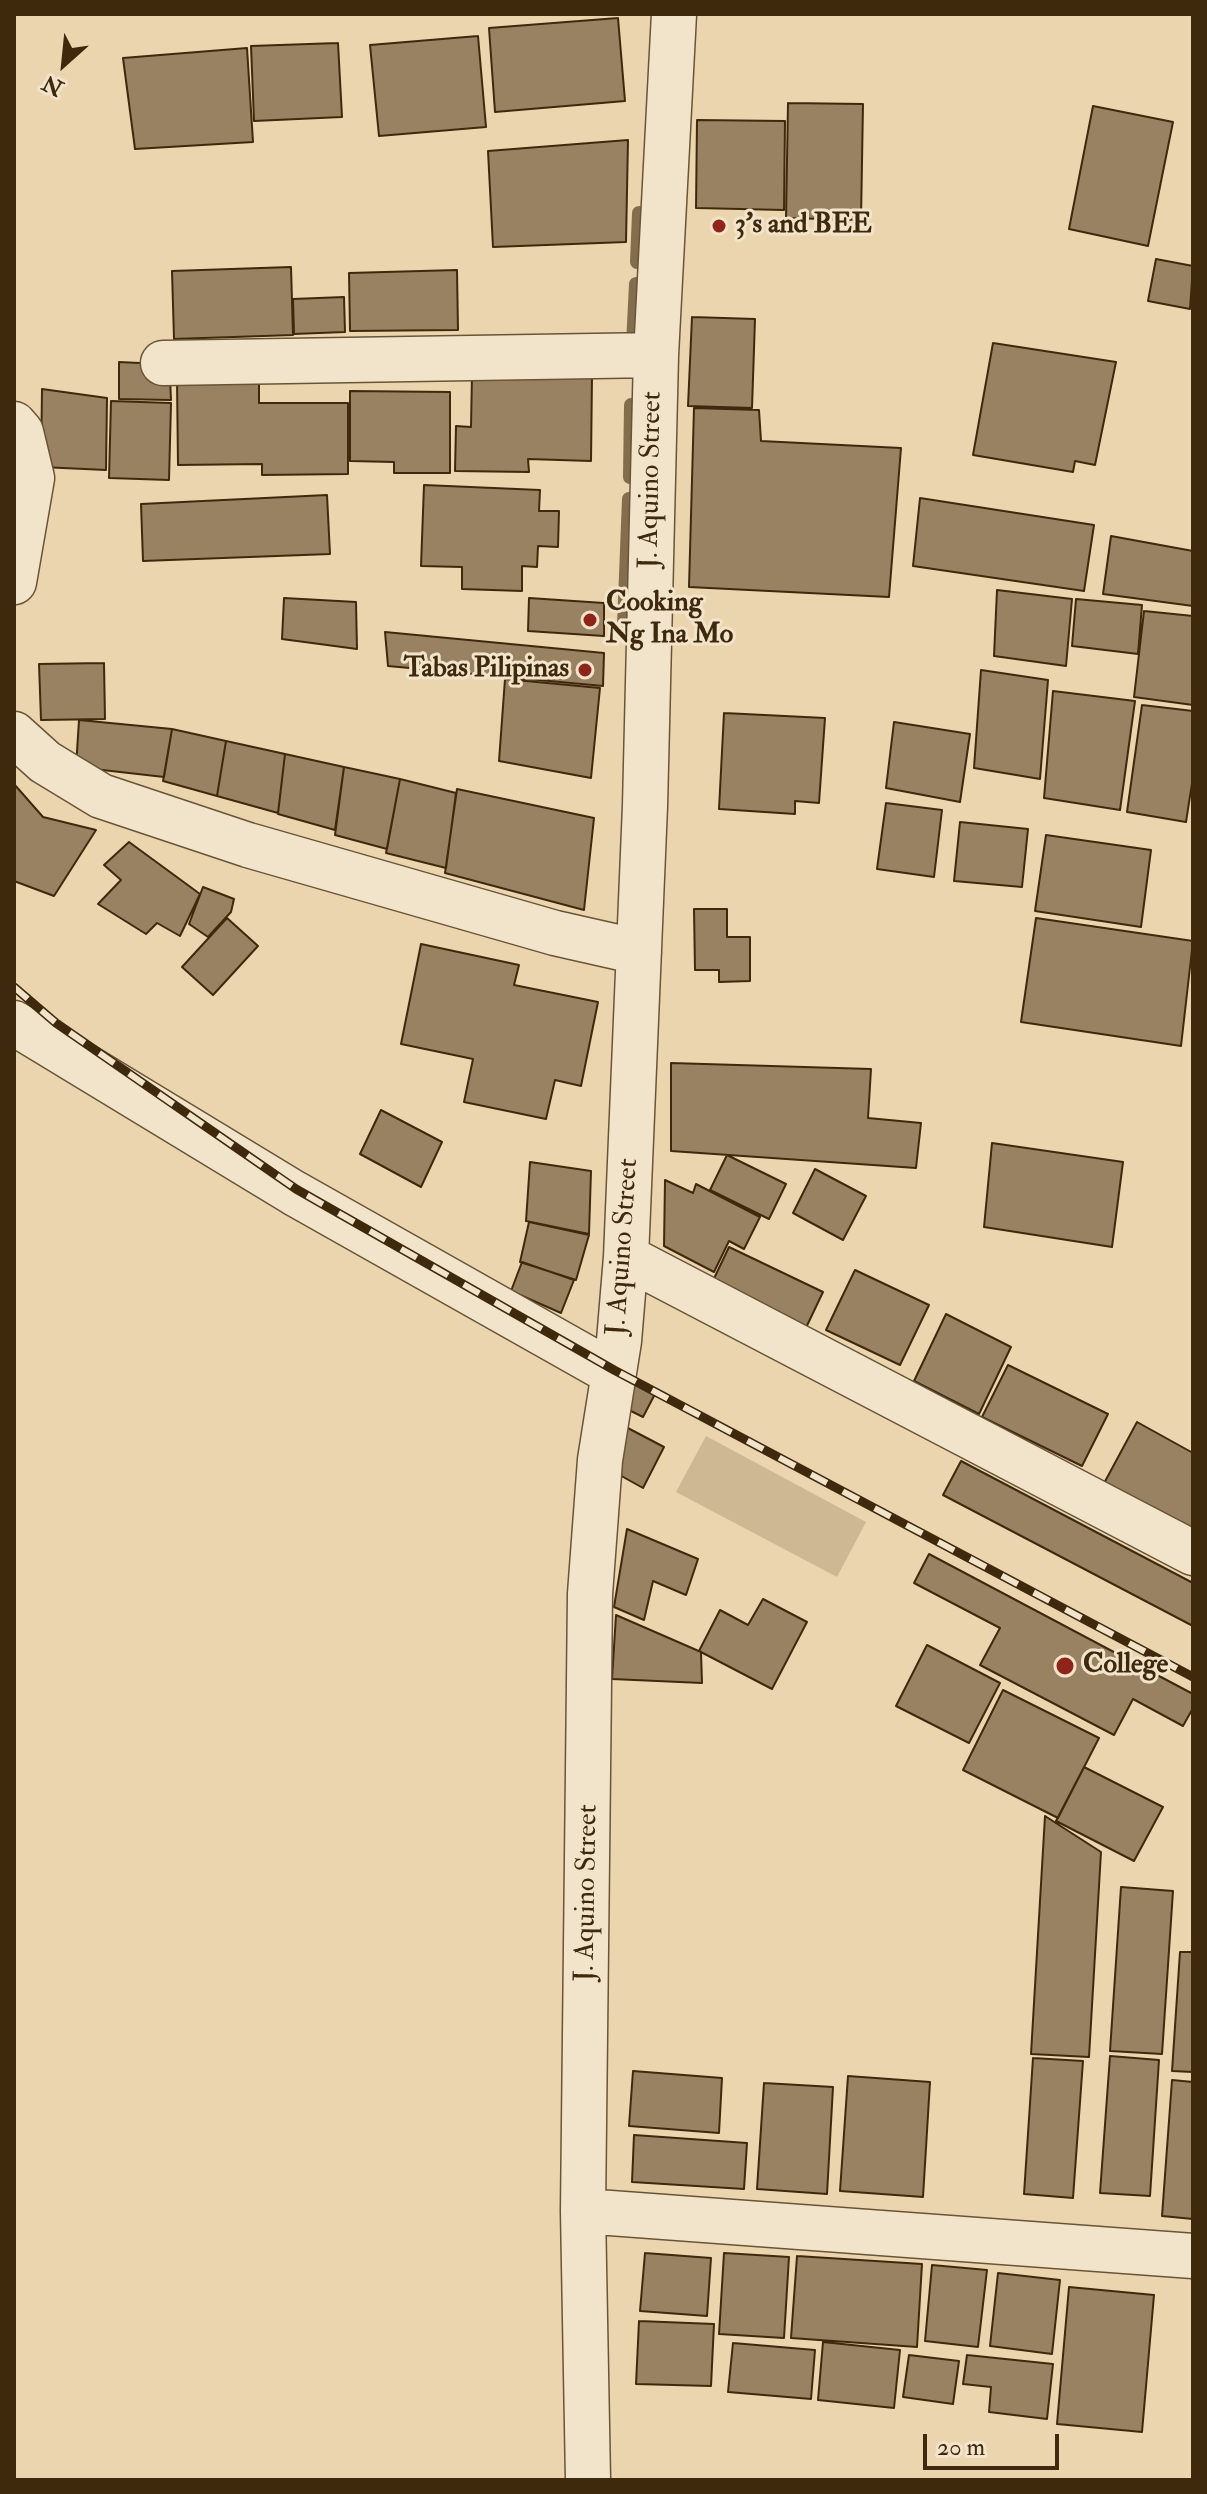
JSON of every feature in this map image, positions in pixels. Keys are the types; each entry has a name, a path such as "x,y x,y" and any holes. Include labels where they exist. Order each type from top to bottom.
{"street":[{"name":"J. Aquino Street","path":"588,2480 583,2211 590,1594 600,1460 626,1257 639,952 656,355 674,14"},
{"path":"163,363 656,355"},
{"path":"14,424 21,432 32,478 14,582"},
{"path":"14,734 45,762 101,796 248,845 555,933 639,952"},
{"path":"14,1023 294,1193 613,1373"},
{"path":"626,1257 1193,1553"},
{"path":"583,2211 1193,2256"}],"shaded area":[{"path":"706,1436 866,1522 837,1577 676,1492"}],"building":[{"path":"618,18 625,101 495,112 489,28"},
{"path":"478,36 486,127 379,136 370,45"},
{"path":"338,43 342,117 254,121 251,46"},
{"path":"247,48 253,142 135,149 123,58"},
{"path":"788,103 863,104 861,220 786,218"},
{"path":"1093,106 1173,122 1148,246 1069,229"},
{"path":"697,120 785,121 784,210 696,208"},
{"path":"628,140 626,242 493,247 488,151"},
{"path":"1156,259 1193,266 1190,309 1148,301"},
{"path":"291,267 293,335 174,339 172,271"},
{"path":"457,270 458,330 350,331 349,273"},
{"path":"344,297 345,332 294,334 293,299"},
{"path":"692,317 755,319 752,408 688,406"},
{"path":"993,343 1116,362 1095,465 1075,461 1073,472 973,455"},
{"path":"119,362 161,364 170,378 171,400 119,399"},
{"path":"472,374 592,376 591,461 528,459 529,472 455,471 456,426 471,427"},
{"path":"259,378 259,403 348,403 348,474 262,475 262,464 178,465 177,379"},
{"path":"42,389 107,398 106,470 41,467"},
{"path":"350,391 450,392 450,473 394,473 394,462 350,461"},
{"path":"111,401 171,403 169,480 109,478"},
{"path":"694,408 759,410 761,441 901,448 889,597 689,587"},
{"path":"424,485 540,490 539,511 559,511 558,547 538,546 537,567 522,566 522,591 462,589 462,567 421,566"},
{"path":"327,495 330,554 143,561 141,504"},
{"path":"920,498 1094,525 1084,591 913,566"},
{"path":"1111,536 1193,551 1193,606 1103,594"},
{"path":"997,590 1072,599 1066,666 994,656"},
{"path":"284,598 356,602 357,649 282,639"},
{"path":"529,598 604,603 604,636 528,631"},
{"path":"1076,599 1142,605 1138,654 1072,646"},
{"path":"1144,611 1193,616 1193,705 1134,697"},
{"path":"385,632 604,653 603,686 388,666"},
{"path":"104,663 105,719 41,720 39,664"},
{"path":"981,670 1048,680 1040,779 974,768"},
{"path":"505,679 600,688 591,778 499,761"},
{"path":"1053,691 1135,701 1120,810 1044,798"},
{"path":"1142,705 1193,711 1193,777 1186,822 1127,812"},
{"path":"724,713 825,718 819,803 795,801 795,814 719,809"},
{"path":"79,720 172,729 164,777 76,767"},
{"path":"894,722 970,734 960,802 886,788"},
{"path":"172,729 226,741 217,796 163,781"},
{"path":"226,741 285,754 278,813 217,796"},
{"path":"285,754 344,767 335,830 278,814"},
{"path":"344,767 400,779 387,849 335,835"},
{"path":"400,779 456,793 446,868 386,853"},
{"path":"14,784 43,817 96,830 54,896 14,881"},
{"path":"457,789 594,818 584,910 445,873"},
{"path":"886,803 942,810 934,877 877,869"},
{"path":"960,822 1028,829 1022,887 954,881"},
{"path":"1046,835 1151,850 1141,927 1035,911"},
{"path":"129,842 200,894 180,936 157,923 146,934 98,904 121,880 104,865"},
{"path":"203,887 234,899 231,912 208,937 189,924"},
{"path":"694,909 727,909 727,937 750,937 750,981 719,982 719,970 695,970"},
{"path":"227,918 258,946 213,995 182,967"},
{"path":"1036,918 1193,941 1181,1046 1021,1022"},
{"path":"421,944 519,965 514,985 598,1002 581,1086 555,1080 546,1119 464,1102 473,1059 401,1044"},
{"path":"671,1063 871,1069 868,1118 921,1123 916,1168 671,1151"},
{"path":"381,1110 442,1142 421,1187 360,1154"},
{"path":"992,1143 1123,1162 1112,1247 984,1227"},
{"path":"727,1155 786,1184 769,1219 710,1190"},
{"path":"530,1162 591,1171 589,1234 526,1221"},
{"path":"815,1169 866,1196 843,1240 793,1213"},
{"path":"665,1180 693,1193 696,1184 760,1217 744,1249 729,1241 714,1272 664,1246"},
{"path":"529,1222 589,1235 576,1280 520,1262"},
{"path":"729,1247 823,1292 803,1334 709,1289"},
{"path":"522,1262 574,1280 561,1313 511,1291"},
{"path":"855,1270 929,1305 900,1365 826,1330"},
{"path":"946,1314 1011,1347 979,1414 914,1381"},
{"path":"1008,1365 1108,1414 1082,1466 982,1417"},
{"path":"631,1382 655,1394 643,1417 619,1405"},
{"path":"1137,1422 1193,1453 1193,1536 1102,1487"},
{"path":"624,1426 664,1447 643,1488 616,1473"},
{"path":"961,1461 1193,1583 1193,1626 943,1495"},
{"path":"627,1529 698,1559 686,1595 653,1581 644,1620 614,1607"},
{"path":"929,1554 1193,1694 1193,1708 1183,1726 1133,1699 1114,1735 980,1665 1000,1628 914,1583"},
{"path":"763,1599 807,1622 772,1689 699,1651 720,1610 748,1625"},
{"path":"616,1615 701,1652 702,1683 612,1679"},
{"path":"927,1645 1000,1683 969,1743 896,1706"},
{"path":"1003,1690 1099,1738 1058,1818 963,1770"},
{"path":"1084,1767 1163,1807 1134,1861 1056,1821"},
{"path":"1045,1816 1101,1852 1089,2057 1031,2054"},
{"path":"1121,1887 1173,1891 1162,2054 1110,2051"},
{"path":"1180,1952 1193,1952 1193,2072 1172,2071"},
{"path":"1110,2056 1159,2060 1150,2196 1100,2193"},
{"path":"1033,2058 1083,2061 1073,2198 1024,2194"},
{"path":"633,2071 722,2078 719,2133 629,2126"},
{"path":"848,2076 930,2082 923,2197 840,2191"},
{"path":"1172,2080 1193,2082 1193,2219 1162,2216"},
{"path":"764,2083 833,2087 827,2194 757,2189"},
{"path":"634,2135 747,2143 744,2189 632,2182"},
{"path":"645,2253 711,2258 707,2316 640,2311"},
{"path":"724,2253 789,2257 784,2338 719,2334"},
{"path":"797,2256 922,2264 917,2347 791,2338"},
{"path":"932,2265 987,2270 978,2347 925,2341"},
{"path":"998,2273 1060,2280 1052,2354 990,2346"},
{"path":"1069,2287 1154,2295 1142,2432 1057,2424"},
{"path":"639,2321 714,2324 711,2386 636,2384"},
{"path":"823,2342 900,2350 894,2408 818,2400"},
{"path":"733,2343 815,2350 811,2399 728,2392"},
{"path":"909,2355 959,2361 953,2404 903,2397"},
{"path":"967,2355 1053,2364 1047,2419 989,2412 991,2387 963,2384"}],"waterway":[{"path":"637,262 639,213"},
{"path":"633,344 636,284"},
{"path":"630,477 631,405"},
{"path":"624,626 629,499"}],"railway":[{"path":"14,987 56,1023 296,1189 614,1370 1193,1677"}],"place":[{"name":"3's and BEE","path":"719,226"},
{"name":"Cooking Ng Ina Mo","path":"590,620"},
{"name":"Tabas Pilipinas","path":"585,670"},
{"name":"College","path":"1065,1666"}]}
